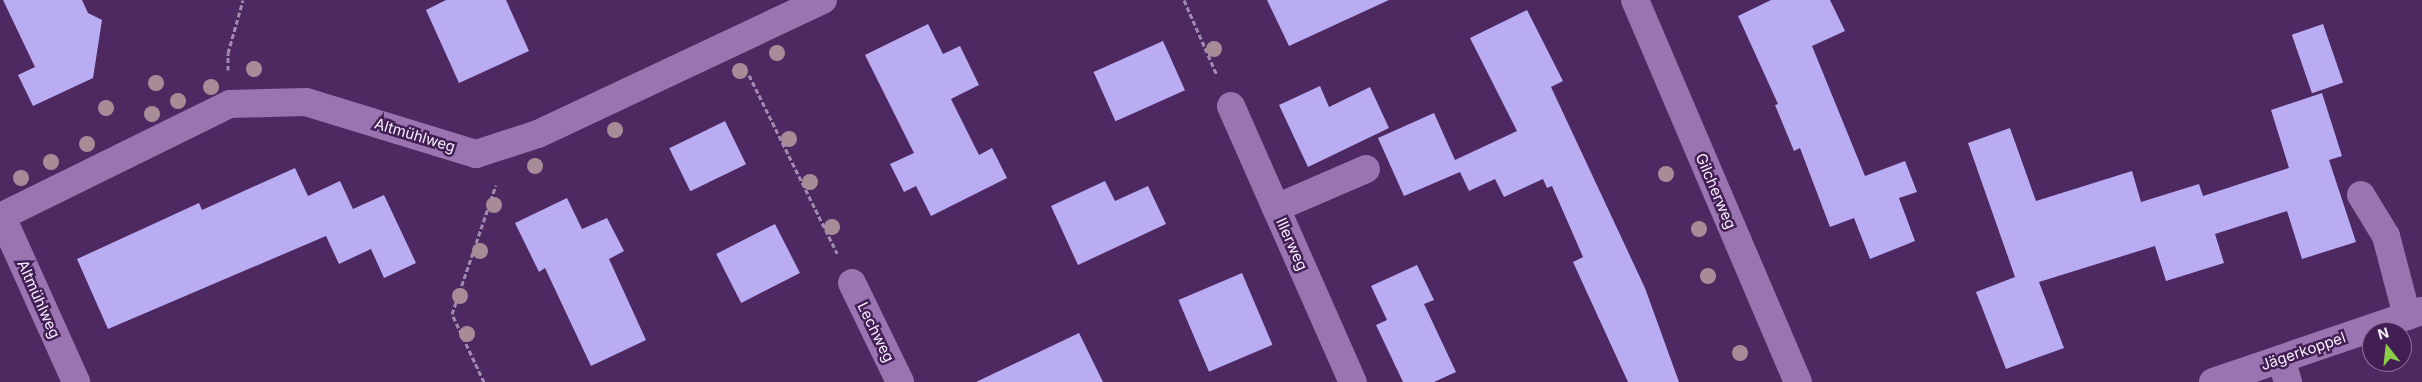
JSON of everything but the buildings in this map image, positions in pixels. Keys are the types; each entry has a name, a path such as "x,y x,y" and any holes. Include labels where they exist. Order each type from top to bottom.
{"street":[{"name":"Altmühlweg","path":"76,382 1,217 230,104 306,102 476,154 505,146 823,0"},
{"name":"Gilcherweg","path":"1635,0 1798,382"},
{"name":"Illerweg","path":"1231,106 1353,382"},
{"path":"1276,208 1366,168"},
{"path":"2362,195 2386,236 2414,314"},
{"name":"Lechweg","path":"852,283 900,382"},
{"name":"Jägerkoppel","path":"2213,382 2284,370 2414,314"}],"path":[{"path":"230,104 228,53 243,0"},
{"path":"1184,0 1231,106"},
{"path":"734,42 852,283"},
{"path":"484,382 452,314 505,146"}]}
